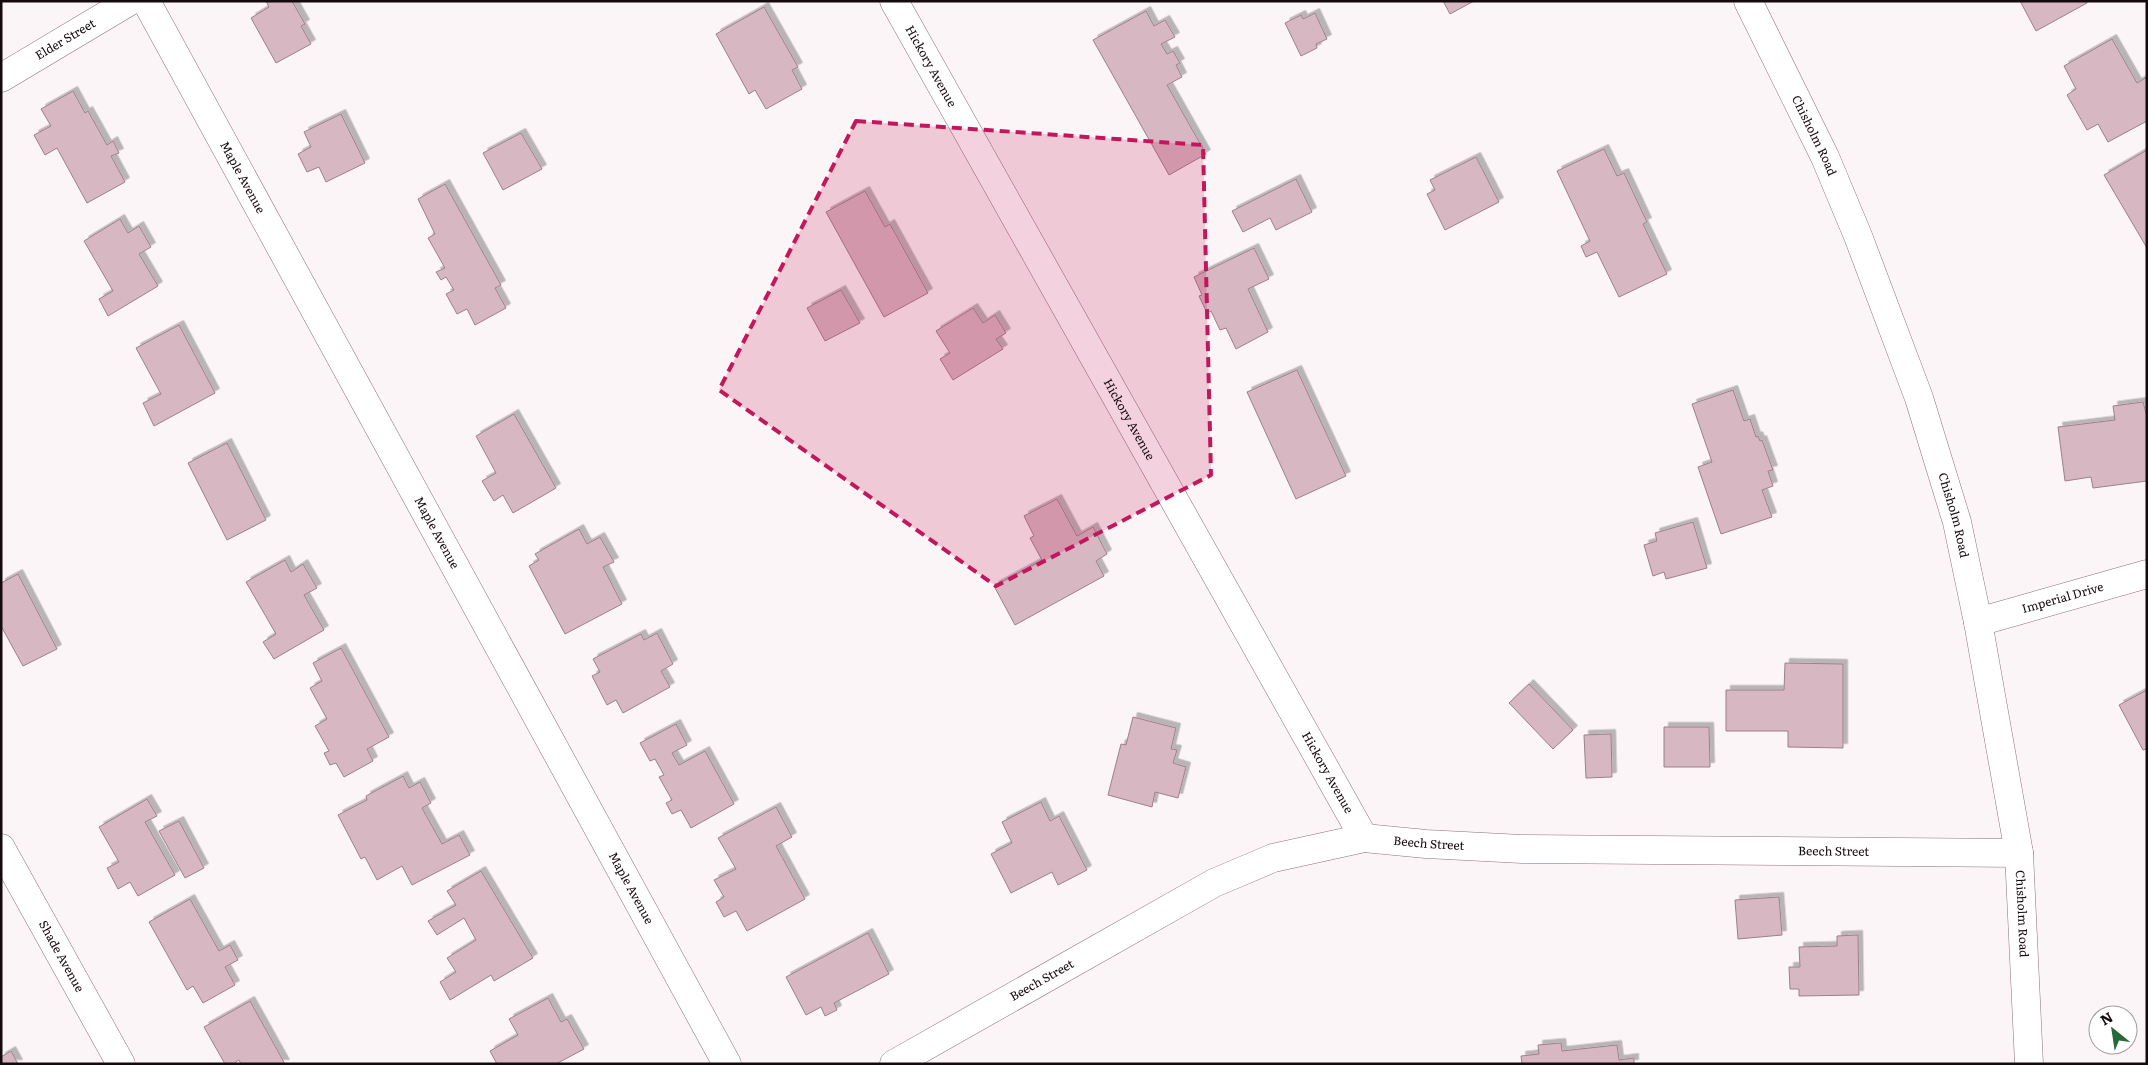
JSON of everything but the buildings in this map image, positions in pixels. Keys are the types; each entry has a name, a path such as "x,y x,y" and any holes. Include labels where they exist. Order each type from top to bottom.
{"street":[{"name":"Elder Street","path":"1,78 130,1"},
{"name":"Maple Avenue","path":"146,1 727,1064"},
{"name":"Hickory Avenue","path":"894,1 1364,838"},
{"name":"Chisholm Road","path":"1748,1 1825,157 1858,236 1919,398 1957,522 1978,622 2019,854 2029,1064"},
{"name":"Imperial Drive","path":"1978,622 2147,574"},
{"name":"Beech Street","path":"894,1064 1214,883 1273,858 1364,838 1426,844 1522,849 2019,854"},
{"name":"Shade Avenue","path":"1,848 121,1064"}],"highlighted area":[{"path":"856,121 1203,145 1211,475 996,586 719,390"}]}
